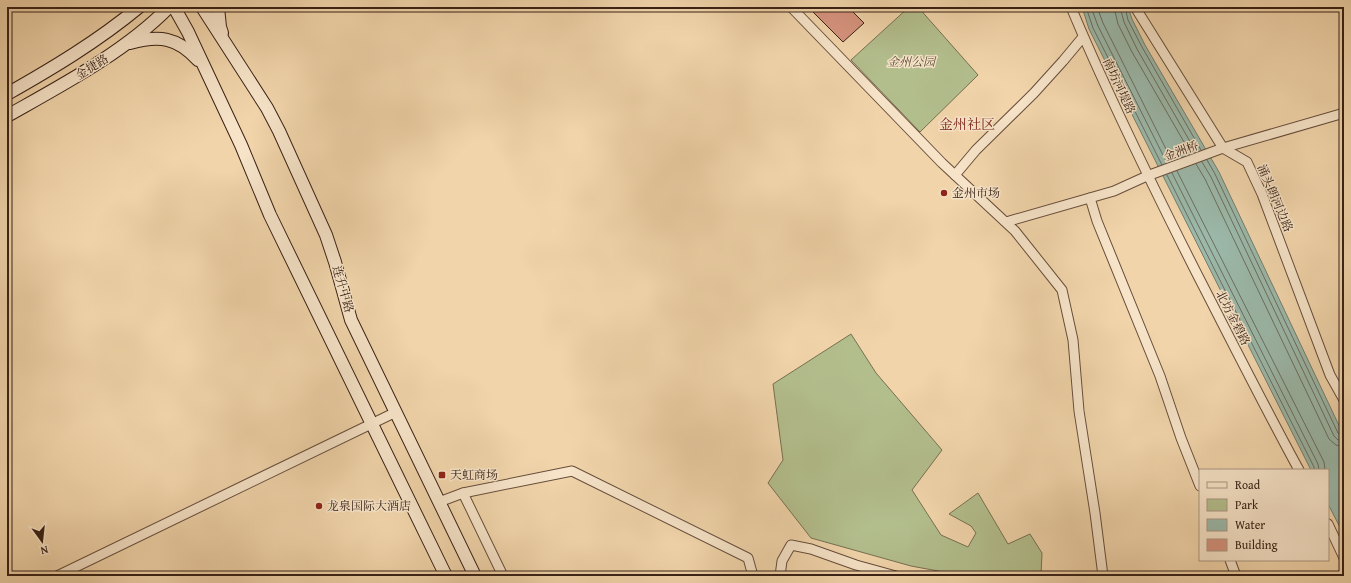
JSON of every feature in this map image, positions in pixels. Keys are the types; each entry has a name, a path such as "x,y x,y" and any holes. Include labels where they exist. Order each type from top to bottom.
{"main road":[{"name":"金捷路","path":"7,94 80,50 130,12 139,7"},
{"name":"金捷路","path":"7,116 105,59 148,27 170,7"},
{"path":"174,7 188,32 241,145 270,215 446,576"},
{"name":"连升中路","path":"202,7 267,108 279,131 326,235 351,320 475,576"},
{"path":"218,7 220,27 226,44"},
{"path":"125,44 141,40 171,39 183,45 204,67"}],"street":[{"path":"791,7 956,175 1015,231 1062,290 1073,340 1079,411 1103,576"},
{"name":"南坊河堤路","path":"1071,7 1083,37 1147,175"},
{"name":"涌头朗河边路","path":"1135,7 1223,148 1247,162 1262,194 1330,375 1344,400"},
{"path":"956,175 976,150 1064,62 1083,37"},
{"name":"金洲桥","path":"1006,222 1114,191 1147,175 1223,148 1344,113"},
{"name":"北坊金碧路","path":"1147,175 1271,419 1298,469"},
{"path":"1090,198 1160,376 1199,483"},
{"path":"57,576 396,412"},
{"path":"439,502 463,493 572,471 748,558 753,576"},
{"path":"463,493 502,576"},
{"path":"1329,526 1344,558"},
{"path":"780,576 782,561 791,545 810,549 856,565 896,576"},
{"path":"1230,561 1236,576"}],"green space":[{"name":"金州公园","path":"909,7 918,7 978,75 920,132 851,60"},
{"path":"851,334 876,373 942,450 912,490 941,535 968,547 976,533 971,526 949,514 978,493 1008,544 1030,534 1042,553 1041,576 965,576 911,566 811,538 768,483 783,460 773,384"}],"water":[{"path":"1082,7 1128,7 1132,19 1145,45 1219,172 1344,436 1344,535 1329,506 1329,469 1310,469 1089,29"}],"building":[{"path":"808,7 848,7 864,23 843,42"}],"place":[{"name":"金州市场","path":"944,193"},
{"name":"天虹商场","path":"442,475"},
{"name":"龙泉国际大酒店","path":"319,506"}],"district":[{"name":"金州社区","path":"967,124"}]}
